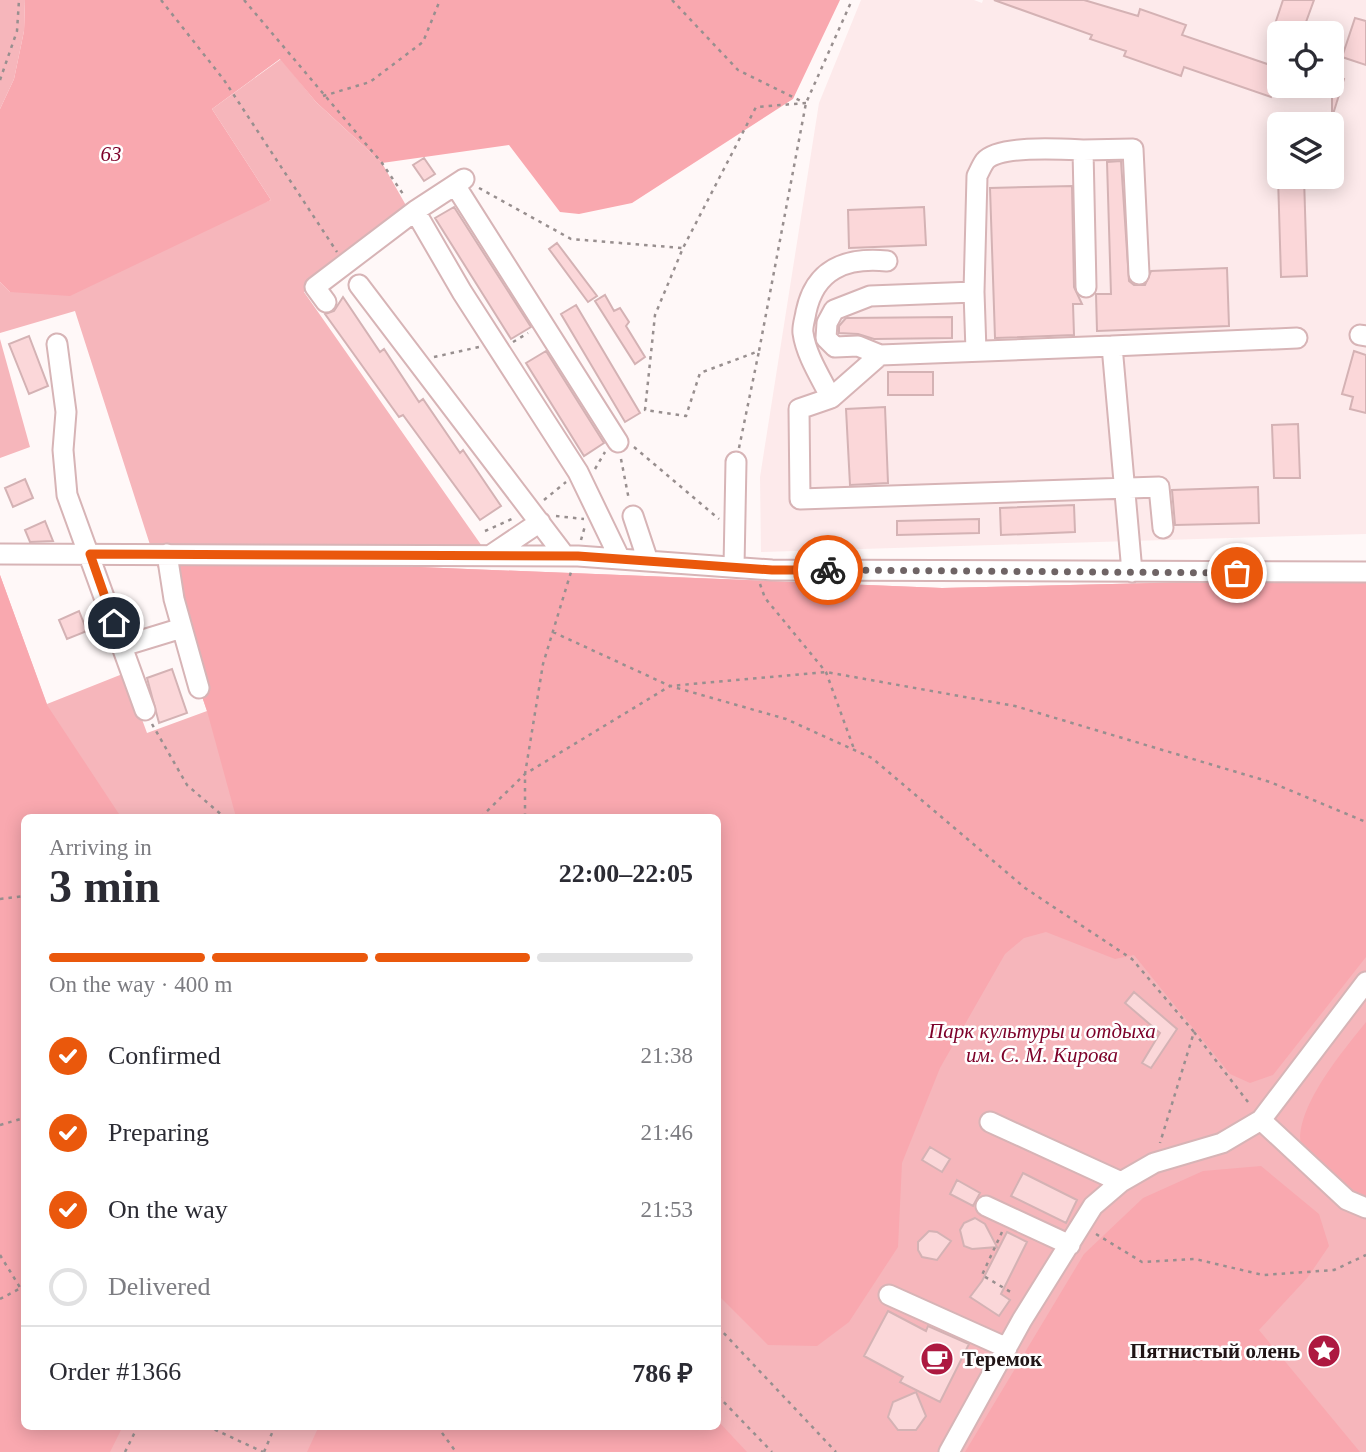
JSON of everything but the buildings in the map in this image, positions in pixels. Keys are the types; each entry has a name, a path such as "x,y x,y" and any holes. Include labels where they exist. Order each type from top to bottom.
{"street":[{"path":"976,351 974,292 977,176 985,160 999,153 1133,149 1139,274"},
{"path":"1083,150 1086,287"},
{"path":"326,302 314,287 415,211 460,182 625,444"},
{"path":"415,211 462,292 578,472 620,559"},
{"path":"831,398 802,331 809,300 822,277 837,265 863,259 887,261"},
{"path":"359,285 565,555"},
{"path":"835,347 825,338 827,323 834,310 846,303 870,296 974,292"},
{"path":"813,360 824,348 835,347 858,346 880,355 1297,338"},
{"path":"57,344 66,412 63,450 67,495 145,710"},
{"path":"1112,346 1132,572"},
{"path":"880,355 831,398 799,409 800,499 1159,487 1163,528"},
{"path":"734,567 736,463"},
{"path":"491,555 536,515"},
{"path":"633,516 648,561"},
{"path":"0,554 565,555 755,569 1366,572"},
{"path":"167,554 182,628 199,688"},
{"path":"123,646 182,628"},
{"path":"949,1452 1007,1348 1093,1206 1121,1182 1154,1163 1222,1143 1261,1120 1366,982"},
{"path":"1261,1120 1347,1200 1366,1208"},
{"path":"990,1122 1121,1182"},
{"path":"986,1206 1070,1245"},
{"path":"889,1295 1007,1348"}],"path":[{"path":"0,80 17,31 19,0"},
{"path":"161,0 224,80 345,264"},
{"path":"244,0 382,163 415,211"},
{"path":"323,96 370,82 423,43 440,0"},
{"path":"672,0 738,70 806,103"},
{"path":"736,463 806,103 852,0"},
{"path":"759,351 700,373 686,416 645,410 655,315 683,248 756,107 806,103"},
{"path":"460,182 571,239 683,248"},
{"path":"625,444 633,516"},
{"path":"625,444 734,532"},
{"path":"536,515 578,472"},
{"path":"485,531 536,515 602,520"},
{"path":"525,814 525,774 543,664 571,573 565,555"},
{"path":"755,569 765,598 826,672 855,750"},
{"path":"554,632 670,686 786,719 872,758 1025,888 1132,959 1194,1032 1261,1120"},
{"path":"484,814 525,774 670,686 826,672 1015,706 1270,782 1366,822"},
{"path":"145,710 187,785 220,814"},
{"path":"0,899 21,896"},
{"path":"1154,1163 1194,1032"},
{"path":"0,1125 21,1119"},
{"path":"1010,1217 982,1275 1014,1294"},
{"path":"1082,1226 1142,1262 1195,1259 1263,1275 1334,1270 1366,1255"},
{"path":"0,1255 19,1289 0,1299"},
{"path":"721,1330 836,1452"},
{"path":"721,1399 772,1452"},
{"path":"125,1452 136,1430"},
{"path":"216,1430 264,1452 273,1430"},
{"path":"440,1430 456,1452"}],"shaded area":[{"path":"861,0 974,0 982,3 983,0 1366,0 1366,534 761,552 760,477 819,103"}],"green space":[{"path":"0,0 25,0 24,31 14,79 0,109"},
{"name":"63","path":"25,0 840,0 793,99 632,203 579,214 560,212 509,145 382,163 316,102 280,59 212,109 271,200 70,296 10,292 0,282 0,109 14,79 24,31"},
{"path":"281,59 316,102 382,163 412,216 304,292 484,549 152,551 75,311 0,333 0,282 10,292 271,200 212,109"},
{"path":"0,339 30,447 0,458"},
{"name":"Парк культуры и отдыха им. С. М. Кирова","path":"156,562 419,567 942,588 1366,578 1366,1452 0,1452 0,575 47,704 125,673 147,733 207,711"},
{"name":"Парк культуры и отдыха им. С. М. Кирова","path":"156,562 419,567 942,588 1366,578 1366,957 1273,1075 1250,1083 1230,1074 1134,955 1115,959 1046,932 1024,938 1005,954 940,1068 902,1163 898,1247 849,1322 817,1346 768,1345 721,1298 721,814 235,814 207,711"},
{"path":"0,575 47,705 119,814 21,814 21,1430 121,1430 110,1452 0,1452"},
{"path":"1366,1022 1366,1200 1357,1198 1309,1163 1301,1148 1301,1130 1317,1089"},
{"path":"1261,1166 1319,1214 1329,1246 1308,1277 1259,1330 1360,1452 965,1452 1084,1254 1143,1198 1203,1171"},
{"path":"721,1424 747,1452 307,1452 317,1430 721,1430"}],"way so far":[{"path":"828,570 1237,573"}],"place":[{"name":"Пятнистый олень","path":"1324,1351"},
{"name":"Теремок","path":"937,1359"}],"route":[{"path":"114,623 90,554 578,556 772,570 828,570"}]}
